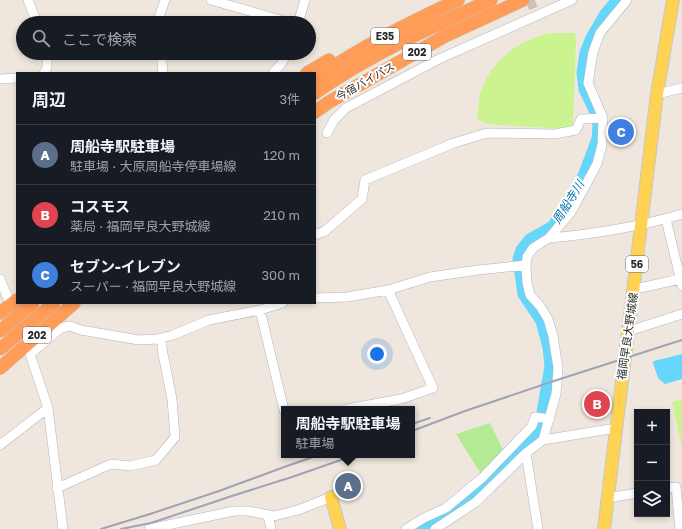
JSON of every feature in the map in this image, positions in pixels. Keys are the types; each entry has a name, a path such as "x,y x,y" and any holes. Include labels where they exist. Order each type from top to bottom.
{"highway":[{"path":"309,72 429,4 441,0"},
{"name":"E35","path":"316,78 364,47 458,0"},
{"name":"E35","path":"316,92 370,59 491,0"},
{"name":"今宿バイパス","path":"316,111 329,102 445,36 523,0"},
{"path":"0,331 32,304"},
{"path":"0,350 53,304"},
{"name":"202","path":"0,368 28,349 73,304"},
{"path":"0,322 13,305"},
{"path":"0,354 26,328"}],"main road":[{"name":"福岡早良大野城線","path":"604,529 657,94 673,0"},
{"path":"331,497 340,529"}],"street":[{"path":"28,0 34,16"},
{"path":"159,16 165,0"},
{"path":"211,0 267,16"},
{"path":"300,16 305,0"},
{"path":"327,132 334,120 346,108 439,59 572,0"},
{"path":"544,440 545,418 556,394 558,368 548,319 540,306 530,295 528,289 526,265 527,257 533,248 549,238 571,212 597,164 602,145 603,118 588,82 593,52 600,33 627,0"},
{"path":"45,72 47,68 47,60"},
{"path":"162,60 163,72"},
{"path":"274,72 283,60"},
{"path":"0,79 16,78"},
{"path":"657,94 682,88"},
{"path":"316,235 325,231 362,199 365,180 454,143 487,133 555,134 576,130 581,119 603,118"},
{"path":"549,238 593,234 666,219 682,214"},
{"path":"634,288 681,282 666,219"},
{"path":"316,298 347,297 388,290 430,277 526,265"},
{"path":"0,279 13,305 48,408 63,529"},
{"path":"363,406 401,399 433,388 388,290"},
{"path":"28,349 61,328 70,326 81,330 139,340 162,338 210,320 260,310 280,304"},
{"path":"260,310 283,406"},
{"path":"628,329 635,329 682,314"},
{"path":"57,488 112,464 130,466 156,460 175,437 172,399 162,349 162,338"},
{"path":"0,445 48,408"},
{"path":"406,529 428,516 446,508 482,478 532,426 535,416 545,418"},
{"path":"435,529 476,502 526,453 544,440 616,430"},
{"path":"526,453 538,529"},
{"path":"670,488 676,487 680,529"},
{"path":"608,498 634,494"},
{"path":"149,529 234,511 248,511 274,516 298,510 331,497"},
{"path":"268,515 271,529"}],"green space":[{"path":"575,33 573,124 566,129 486,124 477,118 479,99 482,87 487,77 502,58 511,50 532,39 548,34"},
{"path":"682,399 682,447 672,402"},
{"path":"490,423 504,452 481,474 456,434"}],"water":[{"path":"682,354 682,379 665,384 658,378 653,363 654,361"}],"waterway":[{"name":"周船寺川","path":"420,529 445,515 493,478 540,429 551,366 549,347 542,321 524,294 519,259 522,250 530,240 553,227 575,194 584,176 598,139 599,125 596,112 585,89 583,73 586,53 592,38 606,14 618,0"}],"tunnel":[{"path":"530,0 536,15"}],"railway":[{"path":"415,430 465,411 557,380 682,340"},
{"path":"415,423 430,418"},
{"path":"101,529 219,491 310,458"},
{"path":"121,529 151,523 346,458"}],"place":[{"name":"セブン-イレブン","path":"621,132"},
{"name":"コスモス","path":"597,404"},
{"name":"周船寺駅駐車場","path":"348,486"}]}
